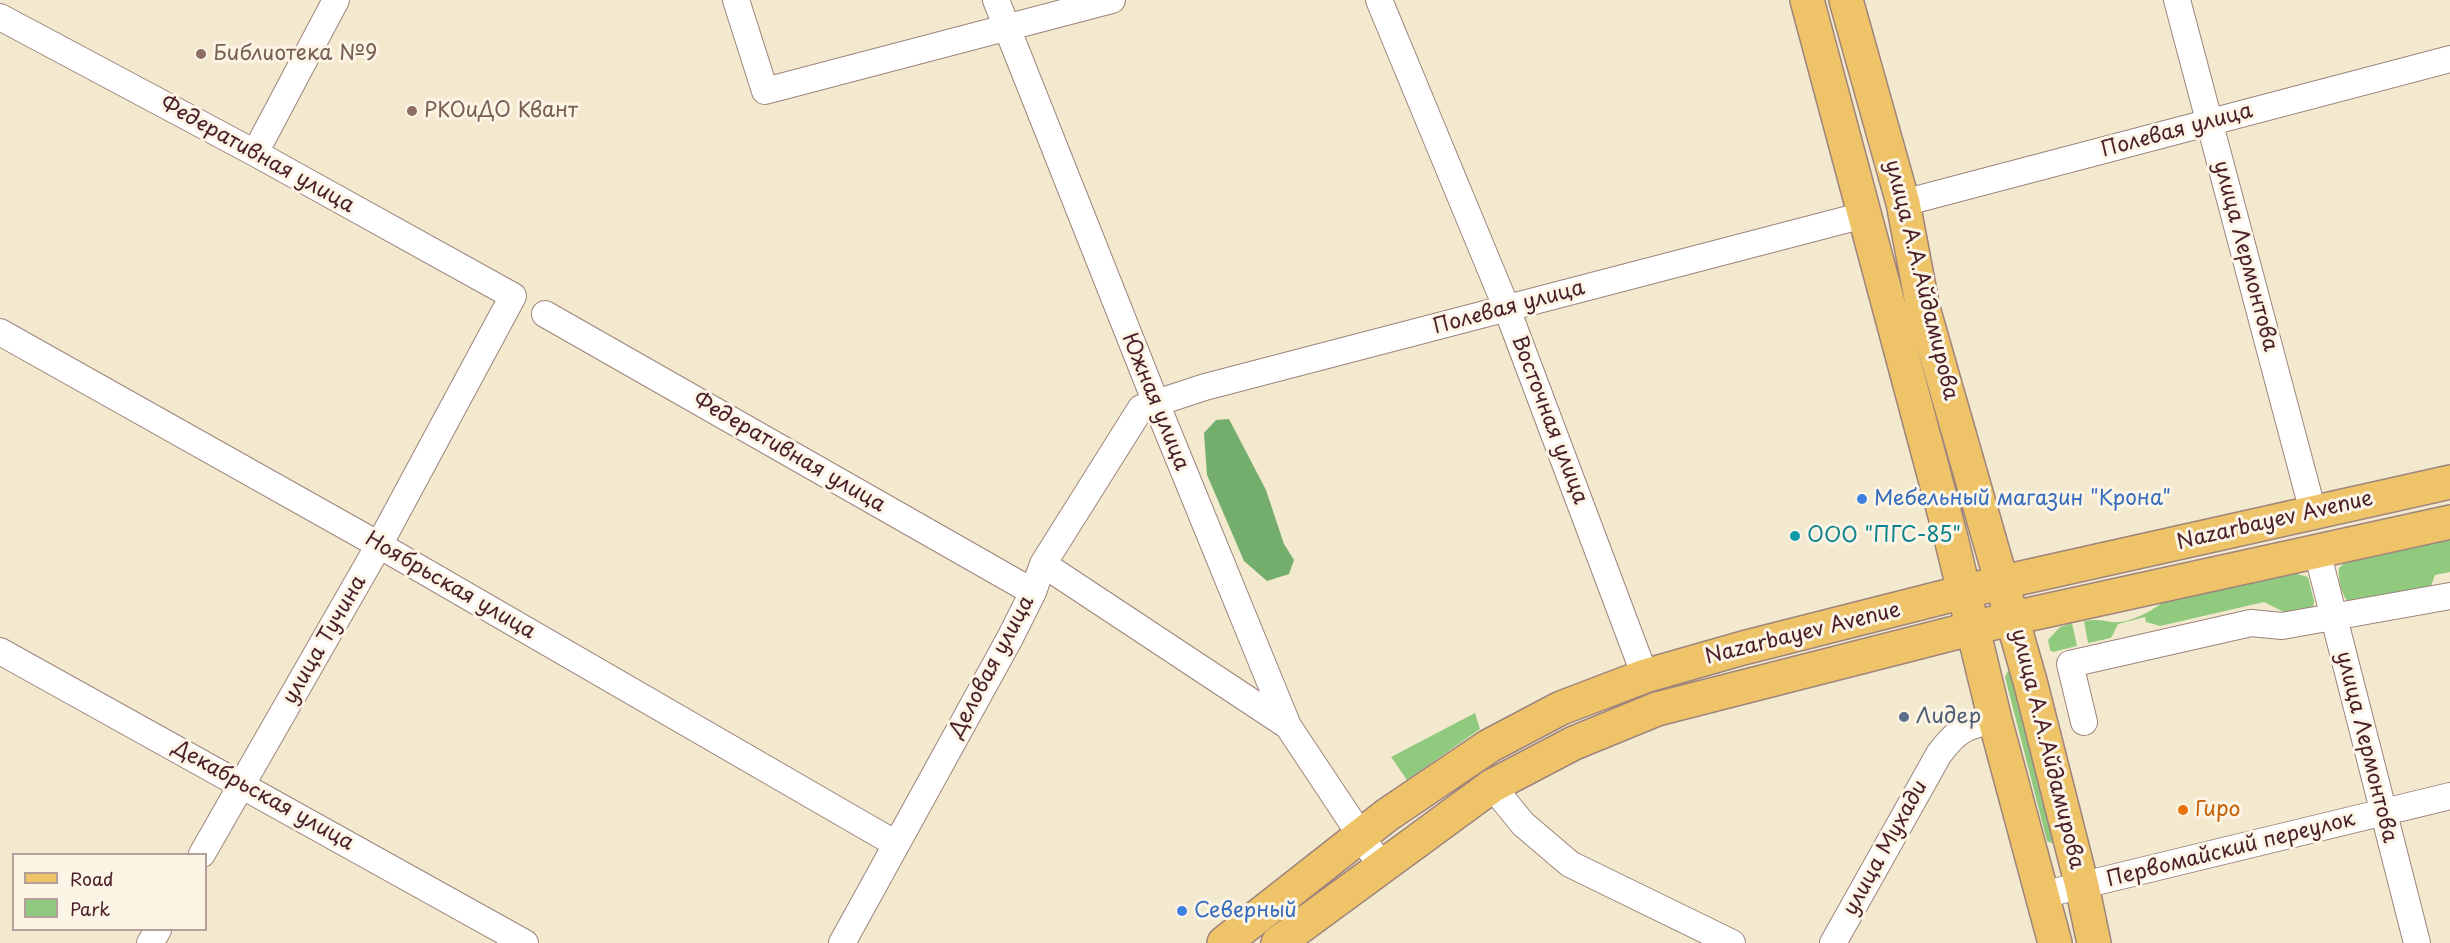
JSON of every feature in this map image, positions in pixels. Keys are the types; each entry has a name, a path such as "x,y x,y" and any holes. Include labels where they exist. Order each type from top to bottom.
{"main road":[{"name":"улица А.А.Айдамирова","path":"1807,0 1864,214 1907,312 2003,582 2082,886 2094,943"},
{"name":"улица А.А.Айдамирова","path":"1846,0 1903,203 1907,312 1964,592 1995,720 2055,943"},
{"name":"Nazarbayev Avenue","path":"1224,943 1359,836 1489,746 1561,708 1645,676 1743,648 2003,582 2450,482"},
{"name":"Nazarbayev Avenue","path":"1278,943 1492,786 1574,743 1657,709 2013,618 2450,522"}],"street":[{"path":"255,153 336,0"},
{"path":"736,0 765,91 1112,0"},
{"name":"Южная улица","path":"996,0 1155,403 1288,726 1381,866"},
{"name":"Восточная улица","path":"1379,0 1507,309 1645,676"},
{"name":"улица Лермонтова","path":"2177,0 2313,512"},
{"name":"Федеративная улица","path":"0,17 255,153 513,296"},
{"name":"Полевая улица","path":"1903,203 2450,59"},
{"name":"Полевая улица","path":"1155,403 1205,387 1864,214"},
{"name":"улица Тучина","path":"203,853 380,545 513,296"},
{"name":"Федеративная улица","path":"545,314 1033,592"},
{"name":"Ноябрьская улица","path":"0,332 380,545 896,844"},
{"name":"Деловая улица","path":"842,943 1033,592 1043,564 1141,408 1155,403"},
{"name":"улица Лермонтова","path":"2317,551 2417,943"},
{"path":"1043,564 1288,726"},
{"path":"2084,722 2070,664 2251,623 2282,626 2333,615 2450,596"},
{"name":"Декабрьская улица","path":"0,651 525,943"},
{"name":"улица Мухади","path":"1833,943 1939,754 1953,735 1968,726 1995,720"},
{"path":"1492,786 1523,824 1570,864 1732,943"},
{"name":"Первомайский переулок","path":"2042,895 2450,796"}],"green space":[{"path":"1229,419 1266,490 1284,544 1294,560 1289,574 1267,581 1244,561 1207,475 1204,433 1216,420"},
{"path":"2450,540 2450,572 2435,575 2430,589 2348,602 2340,586 2339,573 2339,568 2345,562"},
{"path":"2293,573 2308,577 2314,601 2313,608 2290,615 2264,602 2160,626 2146,622 2145,617 2118,624 2111,638 2088,643 2084,621 2125,621 2162,603"},
{"path":"2072,623 2077,646 2053,652 2050,650 2048,640 2060,627"},
{"path":"2008,671 2012,672 2057,842 2054,844 2047,841 2005,677"},
{"path":"1475,713 1480,729 1407,780 1391,757"}],"place":[{"name":"Библиотека №9","path":"201,54"},
{"name":"РКОиДО Квант","path":"412,111"},
{"name":"Мебельный магазин \"Крона\"","path":"1862,499"},
{"name":"ООО \"ПГС-85\"","path":"1795,536"},
{"name":"Лидер","path":"1904,717"},
{"name":"Гиро","path":"2183,810"},
{"name":"Северный","path":"1182,911"}]}
